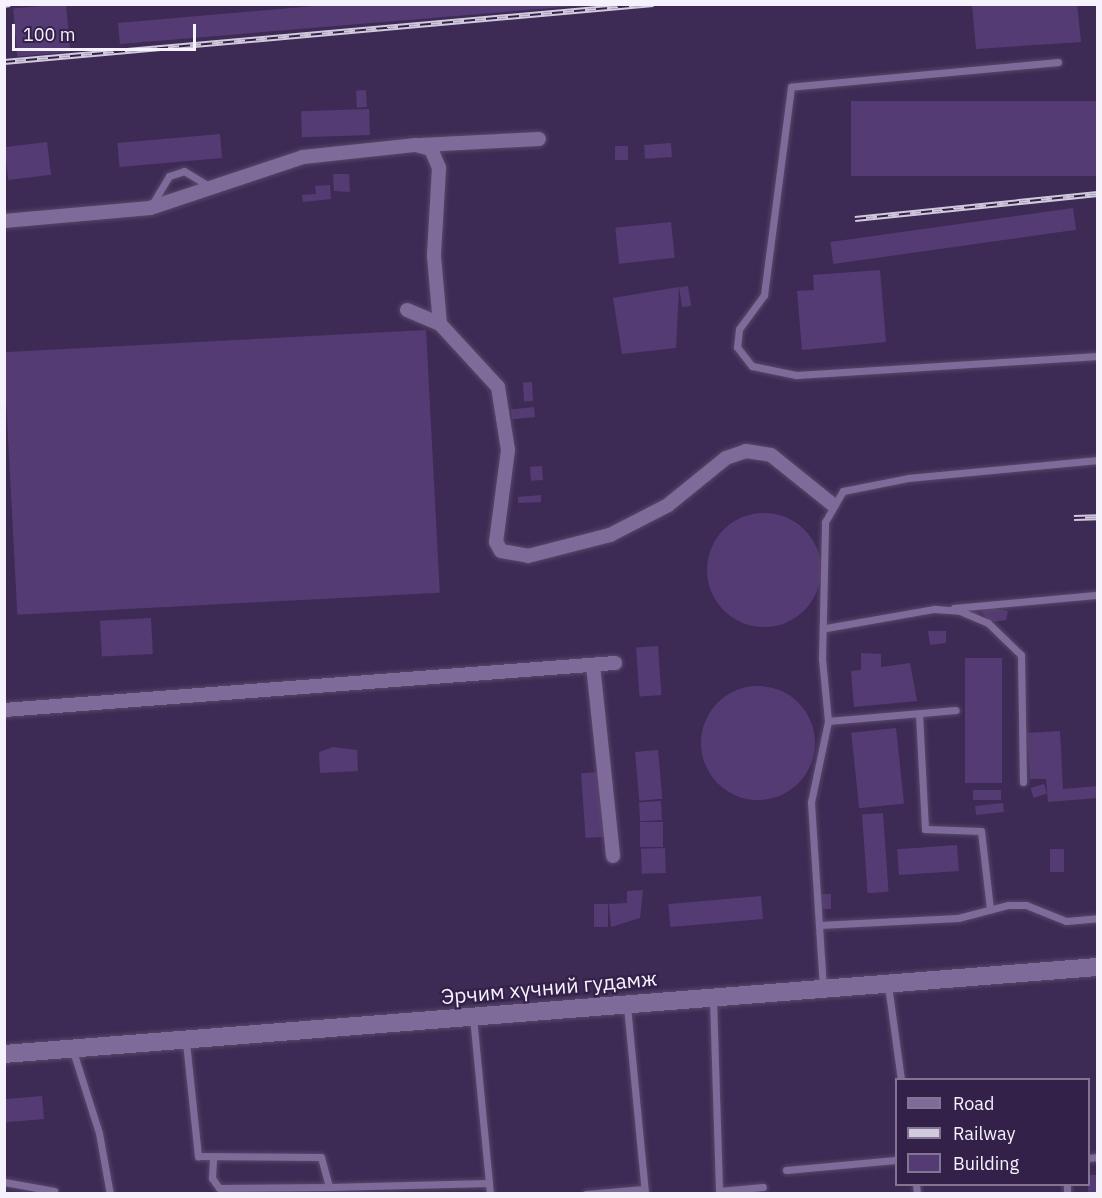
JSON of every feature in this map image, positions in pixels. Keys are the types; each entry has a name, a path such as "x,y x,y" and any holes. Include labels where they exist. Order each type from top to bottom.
{"main road":[{"name":"Эрчим хүчний гудамж","path":"4,1054 1098,967"}],"street":[{"path":"4,221 150,208 303,157 416,145 539,139"},
{"path":"416,145 431,149 439,168 434,256 440,324"},
{"path":"407,310 440,324 498,387 508,450 496,542 501,552 528,556 610,535 668,505 726,458 746,451 771,454 832,504"},
{"path":"4,710 615,663"},
{"path":"593,665 613,856"}],"lane":[{"path":"1058,62 791,87 764,295 739,329 737,347 752,366 796,375 1098,356"},
{"path":"150,208 169,176 184,171 211,188"},
{"path":"823,988 811,802 828,721 822,659 826,628 825,522 832,504 843,491 908,478 1098,460"},
{"path":"826,628 937,609 1098,595"},
{"path":"937,609 960,611 988,623 1021,655 1023,782"},
{"path":"828,721 956,710"},
{"path":"919,714 925,829 981,831 990,909"},
{"path":"819,925 958,918 990,909 1026,905 1066,921 1098,918"},
{"path":"887,983 901,1078"},
{"path":"713,997 719,1192 763,1186"},
{"path":"586,1194 645,1191 626,1004"},
{"path":"473,1016 490,1194"},
{"path":"186,1039 195,1153 213,1159 321,1157 329,1187"},
{"path":"72,1048 99,1133 110,1194"},
{"path":"213,1159 212,1178 219,1188 489,1183"},
{"path":"786,1170 895,1160"},
{"path":"4,1182 54,1191"}],"building":[{"path":"66,4 70,52 17,56 13,9"},
{"path":"338,4 575,4 575,6 120,44 118,23"},
{"path":"972,4 1077,4 1081,42 976,49"},
{"path":"366,90 367,107 357,108 356,91"},
{"path":"851,101 1098,101 1098,176 851,176"},
{"path":"369,109 370,135 302,137 301,111"},
{"path":"220,134 222,158 119,167 117,143"},
{"path":"47,142 51,175 8,180 4,147"},
{"path":"671,143 672,157 645,159 644,145"},
{"path":"615,146 628,146 628,160 615,160"},
{"path":"333,174 349,174 350,192 334,191"},
{"path":"330,185 331,199 303,202 302,195 316,194 315,186"},
{"path":"1073,208 1076,230 833,264 830,242"},
{"path":"671,222 675,258 619,264 615,228"},
{"path":"880,270 886,342 802,350 797,291 814,290 813,275"},
{"path":"688,286 691,306 682,307 679,287"},
{"path":"679,287 676,348 622,354 613,298"},
{"path":"426,330 440,593 17,615 4,352"},
{"path":"523,382 532,382 533,401 524,401"},
{"path":"534,407 535,417 512,419 511,409"},
{"path":"542,466 543,480 531,481 530,467"},
{"path":"541,495 541,502 518,503 518,497"},
{"path":"764,513 786,517 805,529 817,548 821,570 817,592 805,611 786,623 764,627 742,623 723,611 711,592 707,570 711,548 723,529 742,517"},
{"path":"979,606 1008,611 1006,620 988,623"},
{"path":"151,618 153,654 102,657 100,621"},
{"path":"928,631 946,631 946,643 930,645"},
{"path":"658,646 661,695 639,696 636,648"},
{"path":"861,653 881,654 881,667 910,663 917,701 854,707 851,671 861,670"},
{"path":"965,658 1002,658 1002,783 965,783"},
{"path":"758,686 780,690 790,695 806,711 811,721 815,743 811,765 806,775 790,791 780,796 758,800 736,796 726,791 710,775 705,765 701,743 705,721 710,711 726,695 736,690"},
{"path":"896,728 904,804 859,808 851,733"},
{"path":"1060,731 1063,789 1098,786 1098,798 1048,802 1046,779 1030,779 1027,733"},
{"path":"333,747 357,750 358,771 320,773 319,752"},
{"path":"658,750 662,799 639,801 635,752"},
{"path":"599,772 604,837 586,838 581,773"},
{"path":"1044,784 1047,794 1034,798 1031,788"},
{"path":"973,790 1001,790 1001,800 973,800"},
{"path":"661,801 662,820 640,821 639,802"},
{"path":"1003,803 1004,812 976,815 975,806"},
{"path":"883,813 889,892 868,893 862,814"},
{"path":"640,822 663,822 663,847 640,847"},
{"path":"957,845 959,871 899,875 897,849"},
{"path":"665,848 666,873 642,874 641,849"},
{"path":"1050,849 1064,849 1064,872 1050,872"},
{"path":"643,890 640,918 611,927 609,904 627,903 627,891"},
{"path":"819,894 831,894 831,909 819,909"},
{"path":"761,896 763,919 670,927 668,904"},
{"path":"594,904 608,904 608,927 594,927"},
{"path":"42,1096 44,1119 6,1122 4,1099"},
{"path":"1090,1175 1098,1175 1098,1194 1088,1194"}],"railway":[{"path":"4,5 10,4"},
{"path":"4,62 653,4"},
{"path":"855,219 1098,194"},
{"path":"1074,518 1098,517"}]}
